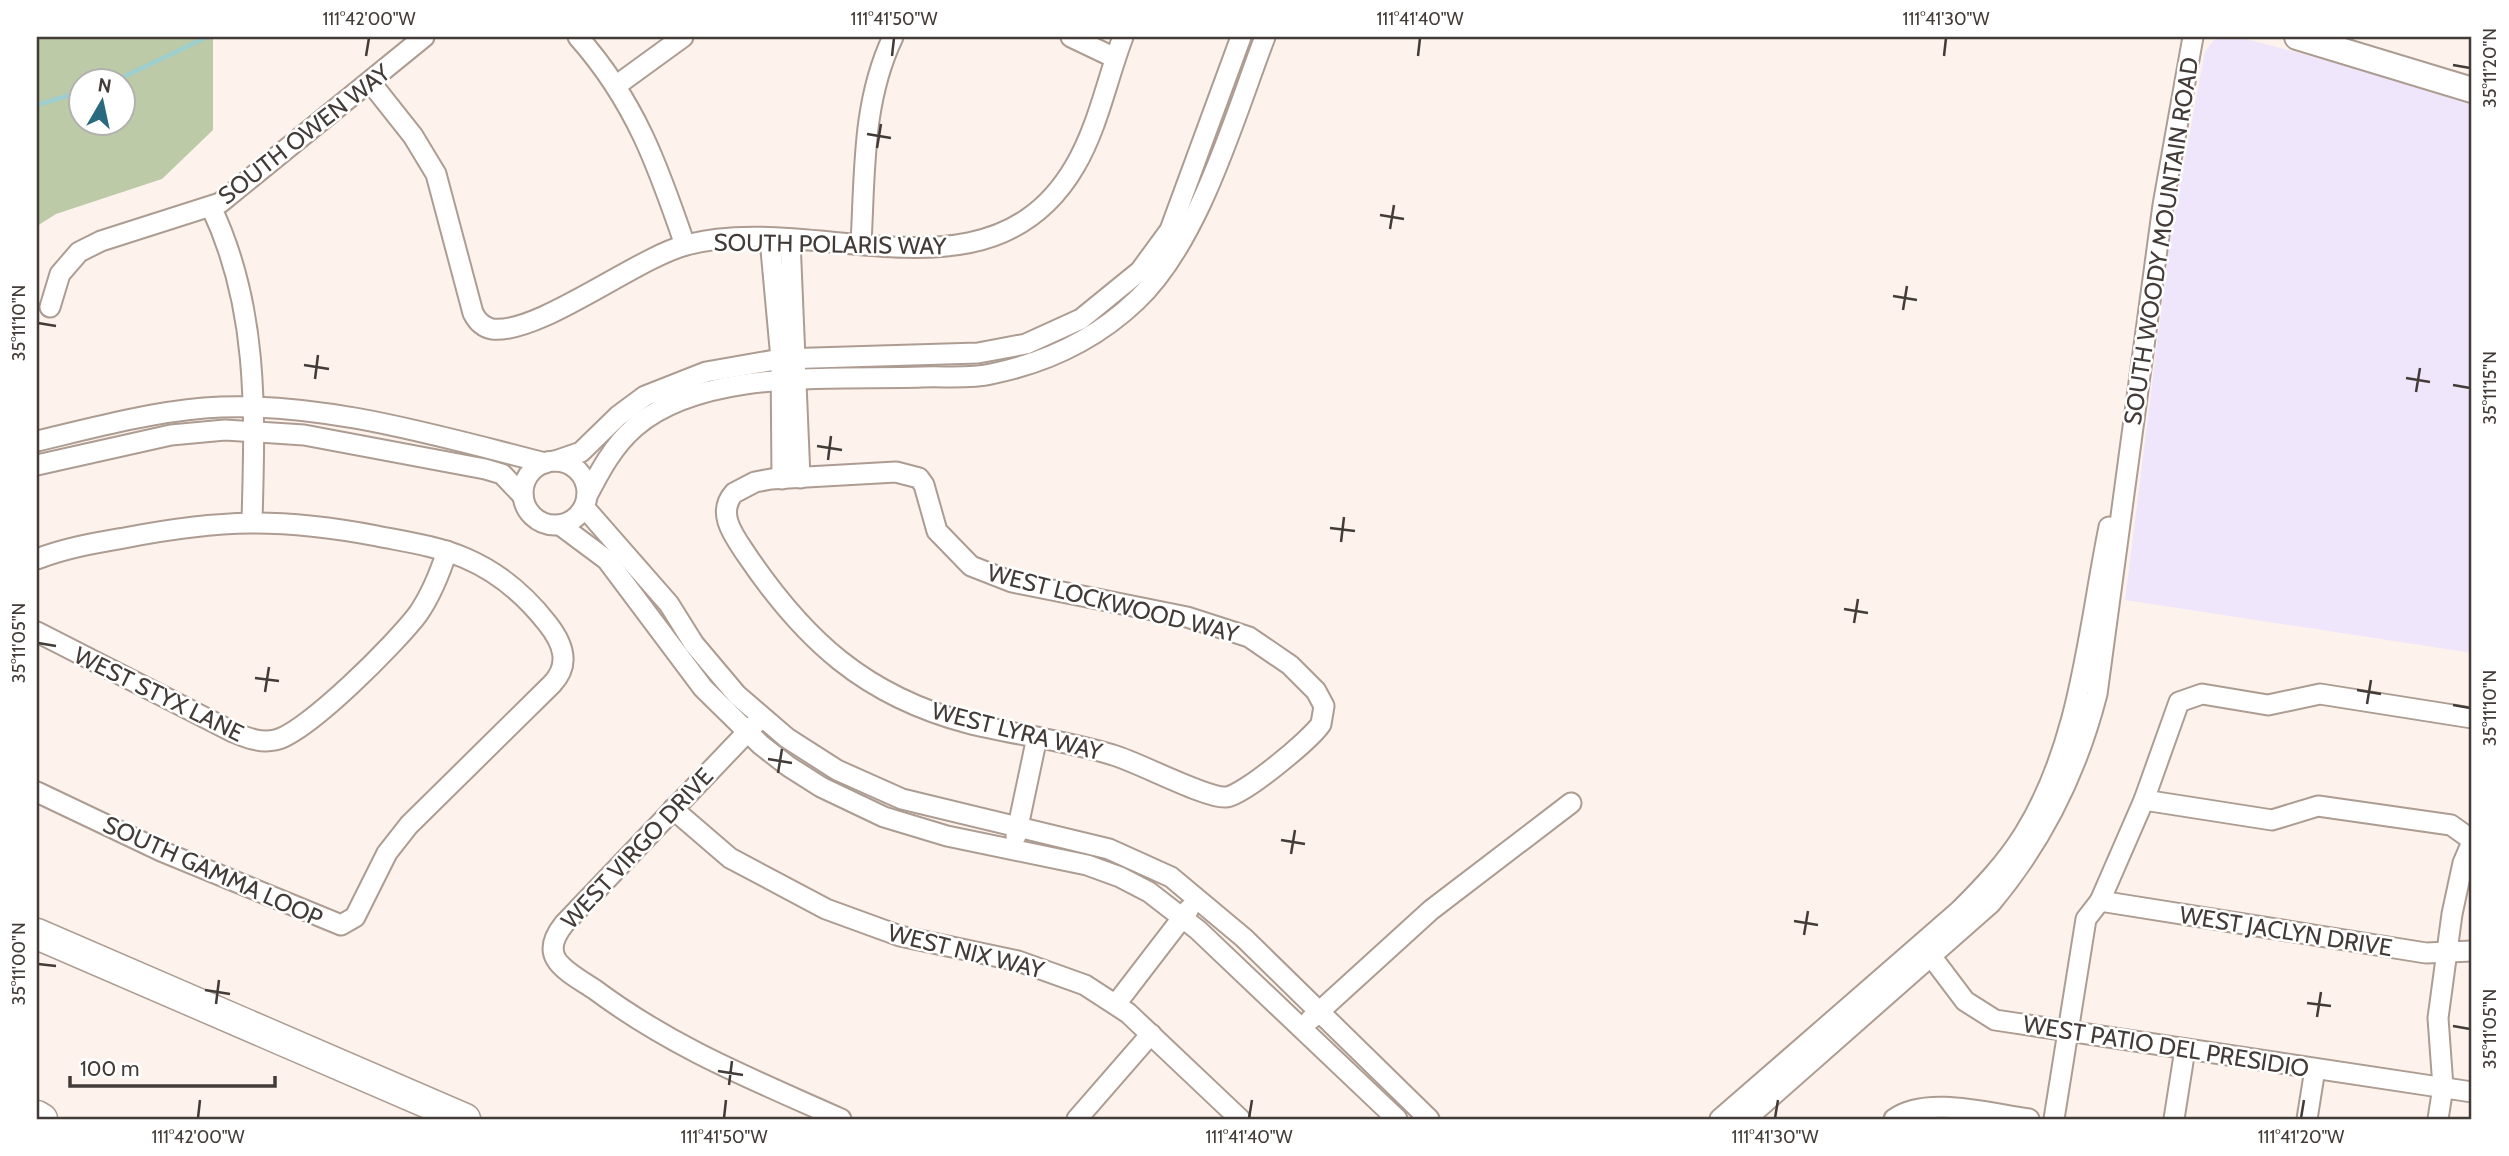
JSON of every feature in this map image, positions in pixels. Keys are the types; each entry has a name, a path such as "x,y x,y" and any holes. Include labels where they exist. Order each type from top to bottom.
{"highway":[{"path":"37,934 465,1119"},
{"path":"37,1116 42,1119"}],"main road":[{"path":"2297,37 2472,90"}],"street":[{"name":"SOUTH OWEN WAY","path":"50,307 60,274 79,252 101,241 211,207 228,198 424,37"},
{"path":"578,37 617,85 650,145 685,245"},
{"path":"617,85 683,37"},
{"path":"861,244 868,113 878,70 893,37"},
{"path":"1071,37 1115,58"},
{"name":"SOUTH POLARIS WAY","path":"371,83 413,136 436,174 471,307 480,324 500,328 540,316 685,245 729,239 770,239 957,247 995,236 1030,216 1057,192 1076,165 1123,37"},
{"path":"523,495 528,476 550,462 581,452 618,416 654,391 706,372 788,359 978,353 1026,344 1081,319 1140,271 1170,230 1241,37"},
{"path":"37,465 171,435 255,430 304,435 502,474 523,495 531,515 549,525 560,525 570,522 586,502 613,452 637,426 697,394 747,382 988,375 1048,359 1104,328 1138,300 1180,247 1199,206 1265,37"},
{"name":"SOUTH WOODY MOUNTAIN ROAD","path":"1720,1119 1991,902 2017,872 2068,783 2085,740 2097,694 2163,205 2193,37"},
{"path":"211,207 229,247 251,347 255,408 252,521"},
{"path":"770,239 788,359"},
{"path":"790,240 788,359 791,478"},
{"path":"37,440 166,412 255,408 354,420 575,468 586,486 586,502 669,604 753,725 882,791 929,808 1018,825 1109,849 1171,877 1198,897 1429,1119"},
{"name":"WEST LOCKWOOD WAY","path":"791,478 896,472 919,478 924,485 937,531 971,566 1012,582 1187,617 1232,630 1262,644 1290,665 1321,698 1324,714"},
{"name":"WEST LYRA WAY","path":"791,478 747,485 734,492 728,501 727,520 730,528 769,588 802,628 850,671 877,688 939,715 1112,754 1164,774 1210,796 1224,798 1238,793 1314,733 1324,714"},
{"name":"SOUTH GAMMA LOOP","path":"37,559 81,546 191,524 252,521 322,526 447,551 488,570 528,601 558,637 563,648 563,667 552,684 409,825 387,853 360,909 348,923 341,925 318,918 37,792"},
{"path":"560,525 607,560 703,688 753,725 810,780 884,817 947,836 1013,848 1120,877 1149,892 1182,918 1397,1119"},
{"name":"WEST STYX LANE","path":"37,632 233,732 261,741 274,741 299,730 394,644 428,597 447,551"},
{"path":"2054,1119 2085,919 2100,901 2144,800 2179,702 2189,696 2202,694 2268,705 2320,694 2472,718"},
{"name":"WEST VIRGO DRIVE","path":"753,725 564,924 555,939 555,958 623,1011 670,1040 714,1064 841,1119"},
{"path":"1013,848 1037,737"},
{"path":"2144,800 2272,820 2318,806 2451,825 2472,841 2460,876 2438,1018 2443,1087 2438,1119"},
{"path":"1301,1028 1431,910 1571,803"},
{"name":"WEST NIX WAY","path":"673,809 730,858 825,909 900,936 1018,961 1064,975 1116,1004 1240,1119"},
{"path":"1116,1004 1198,897"},
{"name":"WEST JACLYN DRIVE","path":"2100,901 2447,955 2472,951"},
{"name":"SOUTH WOODY MOUNTAIN ROAD","path":"1746,1119 1927,951"},
{"name":"WEST PATIO DEL PRESIDIO","path":"1927,951 1965,1001 1977,1011 1996,1020 2068,1033 2472,1091"},
{"path":"1077,1119 1151,1034"},
{"path":"2175,1119 2185,1049"},
{"path":"2308,1119 2315,1069"},
{"path":"1894,1119 1902,1113 1934,1106 2029,1119"}],"shaded area":[{"path":"2239,37 2366,71 2472,105 2472,653 2125,600 2171,232 2205,51 2214,40"}],"green space":[{"path":"37,37 213,37 213,130 162,179 56,214 37,226"}],"waterway":[{"path":"136,71 207,37"},
{"path":"37,105 66,96"}]}
